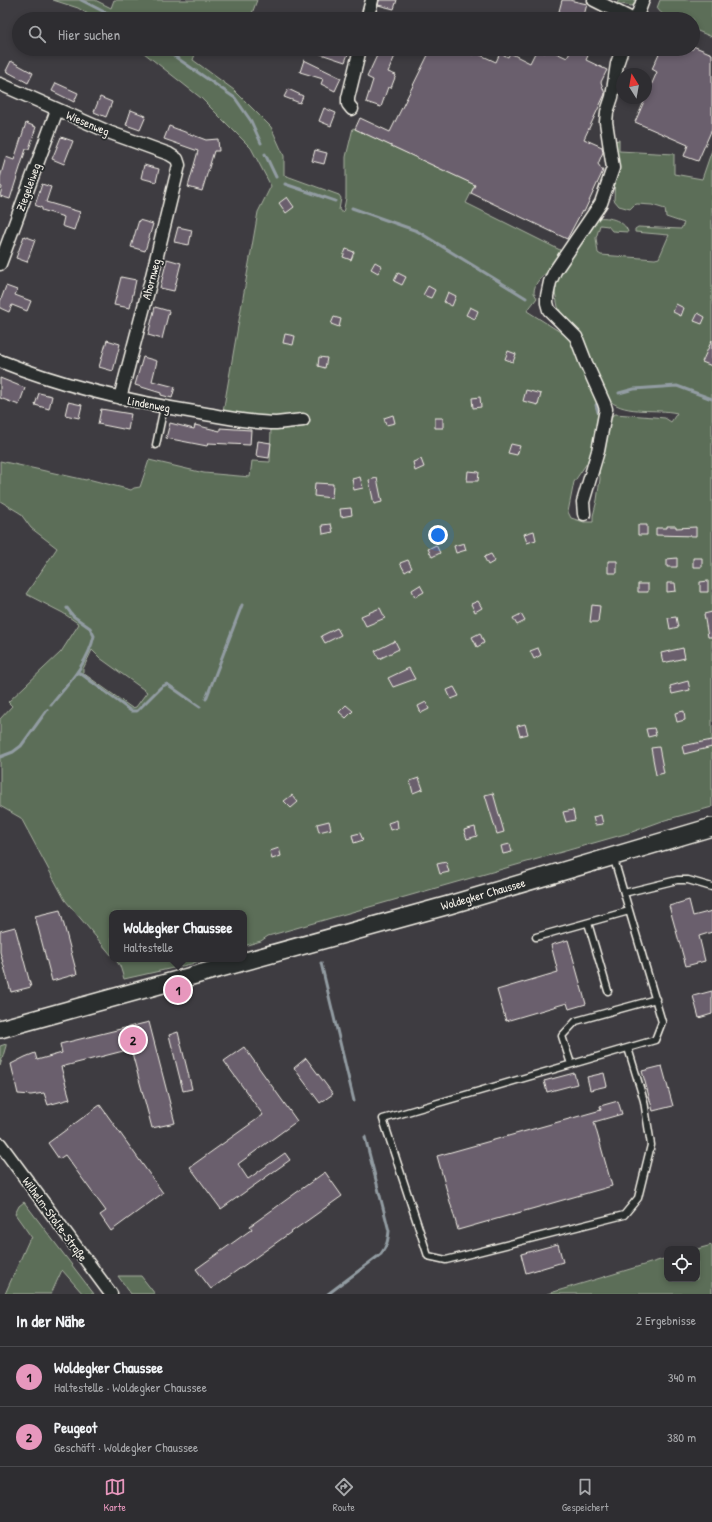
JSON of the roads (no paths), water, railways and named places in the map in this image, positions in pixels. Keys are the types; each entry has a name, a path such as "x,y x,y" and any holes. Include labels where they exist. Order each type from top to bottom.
{"main road":[{"name":"Woldegker Chaussee","path":"247,961 449,905 712,827"},
{"name":"Woldegker Chaussee","path":"0,1029 243,962"}],"street":[{"path":"369,12 372,0"},
{"path":"594,0 618,12"},
{"path":"639,12 643,0"},
{"path":"352,109 348,104 348,98 358,56"},
{"path":"584,514 583,502 598,451 606,409 576,337 549,310 547,296 550,282 555,271 601,203 613,168 606,122 620,56"},
{"name":"Wiesenweg","path":"0,84 111,134 169,154 177,159"},
{"name":"Ziegeleiweg","path":"0,264 56,110"},
{"name":"Ahornweg","path":"120,398 179,165 177,159"},
{"name":"Lindenweg","path":"0,361 61,383 120,398 164,407 274,423 303,420"},
{"name":"Wilhelm-Stolte-Straße","path":"0,1144 111,1294"}],"lane":[{"path":"156,445 164,407"},
{"path":"613,856 662,1022 654,1040 383,1119 428,1256 446,1260 624,1215 638,1198 651,1145 644,1101 628,1048"},
{"path":"624,893 678,880 688,880 712,887"},
{"path":"536,937 629,911"},
{"path":"588,923 608,990"},
{"path":"571,1064 562,1036 576,1022 656,999"}],"waterway":[{"path":"81,0 104,12"},
{"path":"174,56 235,98 251,121 261,143"},
{"path":"265,154 276,177"},
{"path":"285,184 335,201"},
{"path":"352,208 417,231 526,298"},
{"path":"619,393 634,389 677,386 712,399"},
{"path":"598,402 596,405 598,412"},
{"path":"206,699 242,605"},
{"path":"51,705 82,664 94,636 90,628 73,616 67,608"},
{"path":"77,673 80,673 131,711 137,711 161,687 167,684 200,707"},
{"path":"0,757 13,752 21,746 47,710"},
{"path":"321,963 354,1101"},
{"path":"328,1294 381,1254 388,1240 389,1231 365,1137"}],"place":[{"name":"Woldegker Chaussee","path":"178,990"},
{"name":"Peugeot","path":"133,1040"}]}
